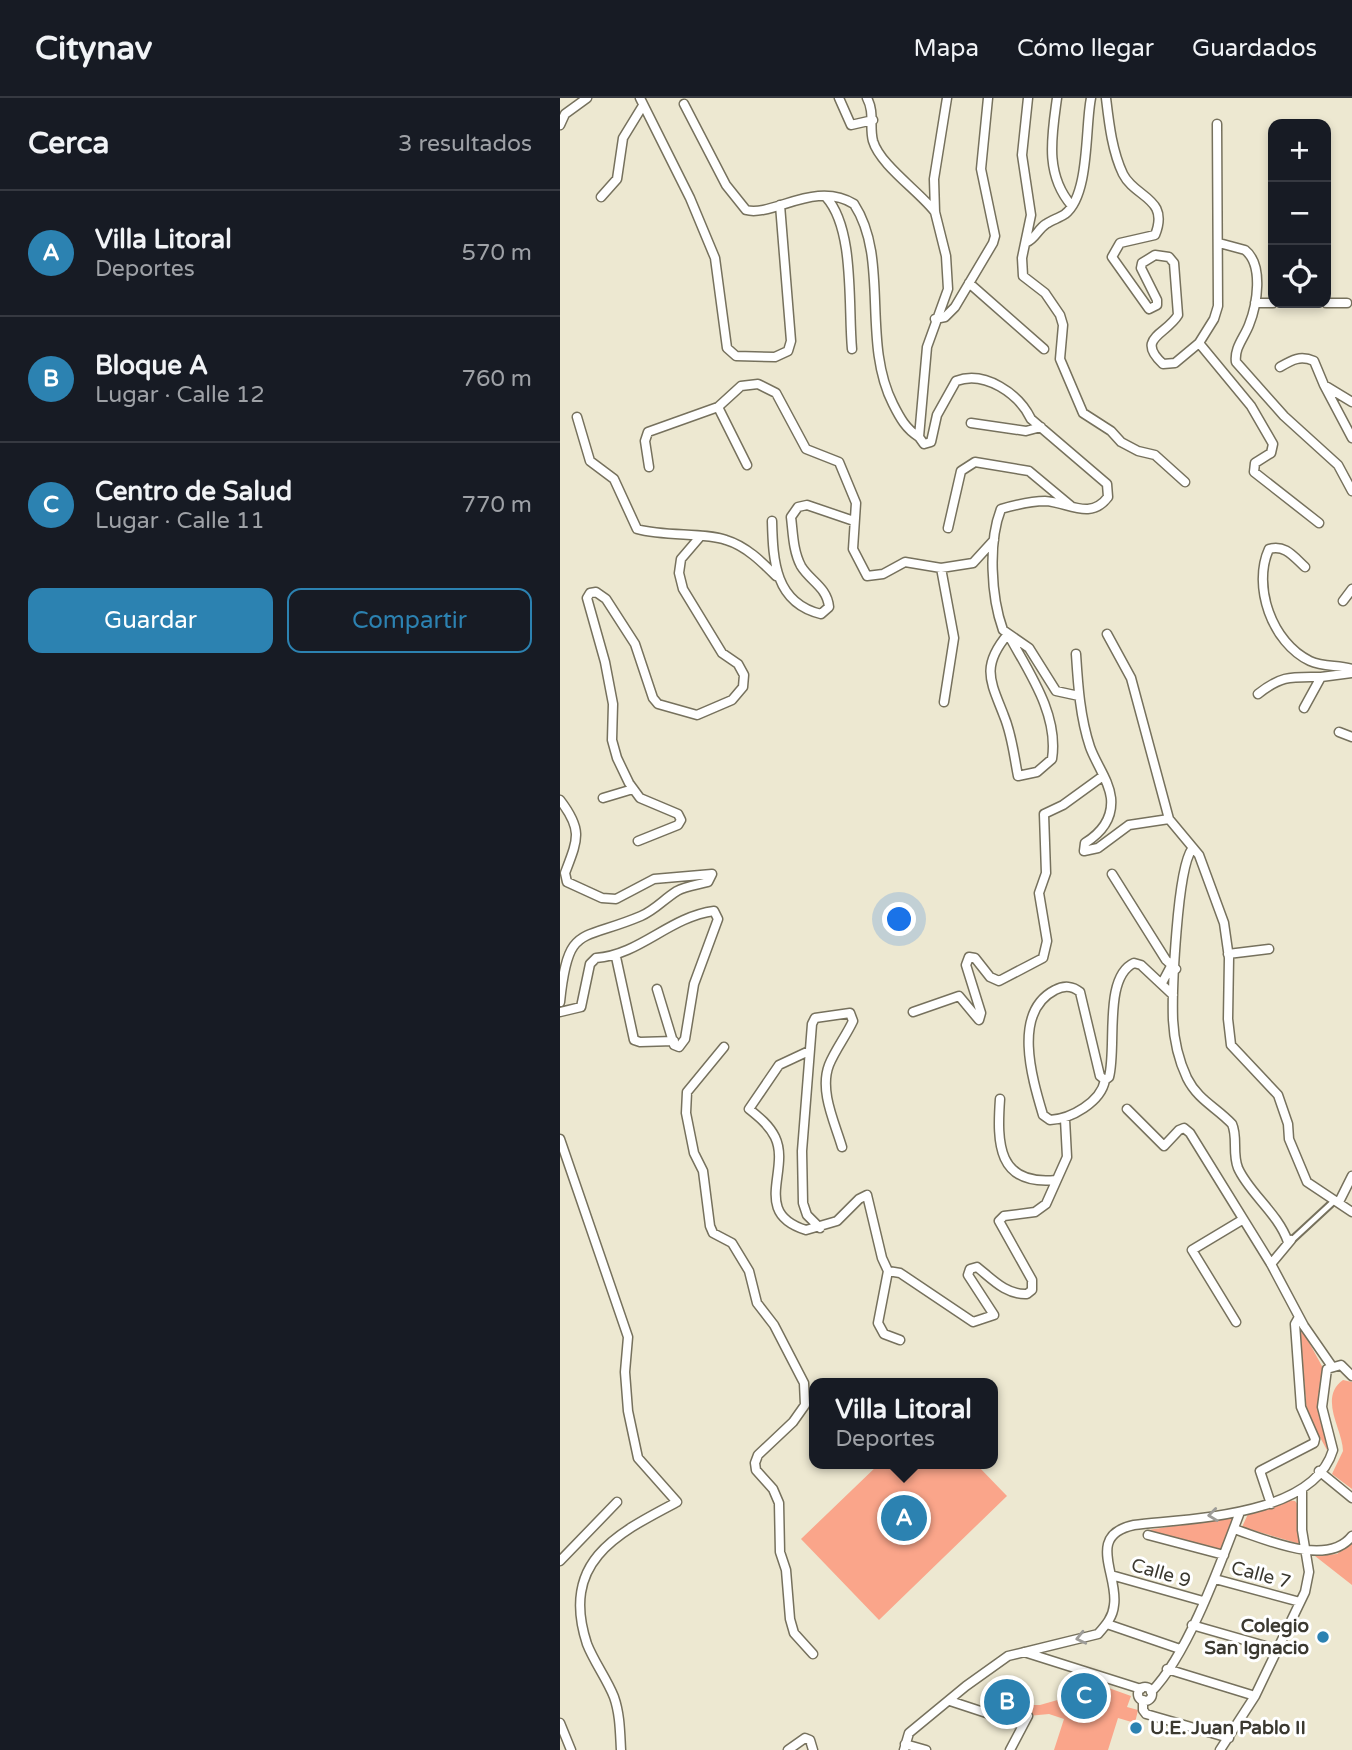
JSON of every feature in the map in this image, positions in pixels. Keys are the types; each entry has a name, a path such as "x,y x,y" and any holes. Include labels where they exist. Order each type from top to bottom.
{"street":[{"path":"560,125 565,114 587,98"},
{"path":"839,98 851,124 873,120"},
{"path":"867,98 873,120 873,142 883,157 935,212"},
{"path":"919,437 924,369 935,319 948,289 948,274 935,212 935,164 947,98"},
{"path":"935,319 948,314 969,283 973,272 990,251 995,236 981,169 988,98"},
{"path":"1028,98 1022,155 1031,215 1021,271 1030,283 1045,293 1060,315 1063,325 1060,359 1083,413 1111,431 1121,442 1162,459 1185,482"},
{"path":"1057,98 1050,145 1062,192 1072,206"},
{"path":"1027,242 1032,240 1043,225 1066,214 1072,206 1087,158 1086,127 1091,98"},
{"path":"1106,98 1110,129 1121,171 1134,190 1148,196 1153,202 1158,221 1155,235 1120,243 1112,257 1149,309 1157,305 1157,300 1141,268 1142,263 1154,255 1169,257 1174,263 1178,315 1154,337 1151,344 1154,356 1163,364 1175,362 1199,342 1214,319 1218,306 1217,124"},
{"path":"601,197 617,179 623,138 641,102"},
{"path":"641,102 690,198 715,258 727,348 736,356 775,357 788,351 791,341 780,205"},
{"path":"684,104 721,177 741,205 752,211 799,198 826,197 846,199 854,204 864,224 872,271 874,339 883,382 903,423 924,444 931,442 937,415 956,380 965,377 1000,386 1010,392 1041,427 1107,484 1108,497 1103,503 1076,510 1046,501 1001,509 991,567 1001,625 1008,634 1043,698 1054,747 1052,759 1037,772 1018,776 1013,747 1004,716 992,690 990,673 997,647 1008,634"},
{"path":"826,197 835,207 844,246 852,349"},
{"path":"1219,243 1245,250 1251,254 1255,266 1255,303 1248,327 1238,346 1236,362 1284,416 1338,465 1352,491"},
{"path":"969,283 1044,349"},
{"path":"1255,303 1268,303"},
{"path":"1331,303 1347,303"},
{"path":"1199,342 1251,406 1272,444 1271,453 1255,463 1254,472 1319,523"},
{"path":"1280,367 1296,358 1314,360 1352,438"},
{"path":"1221,372 1236,362"},
{"path":"1324,385 1352,402"},
{"path":"649,467 645,441 648,432 718,407 741,386 766,386 776,393 806,449 839,462 856,503 853,550 867,576 883,574 905,562 941,568 973,563 996,537"},
{"path":"718,407 747,465"},
{"path":"577,417 590,461 614,479 637,529 653,534 725,539 745,550 776,576"},
{"path":"971,423 1026,430 1041,427"},
{"path":"948,528 961,471 975,462 1029,471 1076,510"},
{"path":"772,522 776,576 781,586 808,611 821,614 829,607 828,600 799,560 791,517 798,507 807,505 854,521"},
{"path":"638,841 678,825 681,820 678,814 640,798 617,758 612,740 613,704 606,662 587,598 590,593 596,592 606,599 635,644 653,698 658,704 697,715 732,700 743,687 744,675 738,664 722,653 682,589 679,573 681,559 699,538"},
{"path":"1305,567 1285,549 1277,546 1269,549 1261,576 1272,620 1289,646 1299,655 1312,662 1352,671"},
{"path":"941,568 954,638 944,702"},
{"path":"1343,601 1352,589"},
{"path":"1008,634 1028,648 1056,691 1079,696"},
{"path":"1107,634 1131,678 1169,819 1199,855 1220,910 1228,954 1227,1019 1231,1045 1278,1095 1302,1174 1315,1189 1352,1212"},
{"path":"1076,654 1079,696 1090,746 1111,798 1108,819 1096,836 1085,843 1084,851 1098,848 1129,825 1169,819"},
{"path":"1258,694 1275,680 1286,677 1321,677 1352,671"},
{"path":"1304,708 1321,677"},
{"path":"1339,732 1352,737"},
{"path":"914,1012 959,996 979,1020 981,1013 966,965 969,957 975,958 986,973 999,981 1043,958 1047,941 1039,893 1046,873 1044,814 1063,805 1103,776"},
{"path":"603,798 633,789"},
{"path":"560,800 575,820 577,829 576,843 565,873 568,881 602,898 616,899 654,879 712,874 708,882 676,892 640,916 582,937 564,964 560,1003"},
{"path":"1192,849 1185,863 1180,899 1174,967 1175,1037 1187,1078 1200,1099 1232,1124 1234,1154 1239,1171 1291,1240"},
{"path":"1112,874 1174,967"},
{"path":"560,1012 581,1007 590,964 596,958 616,957 691,915 714,912 717,914 690,1000 684,1045 679,1047 674,1041 657,989"},
{"path":"1228,954 1269,949"},
{"path":"616,957 634,1040 674,1041"},
{"path":"1105,1080 1100,1076 1080,992 1074,987 1062,987 1042,998 1033,1015 1029,1058 1043,1115 1050,1120 1065,1119 1100,1095 1111,1072 1114,998 1120,975 1131,964 1137,964 1173,995"},
{"path":"1162,983 1174,967"},
{"path":"820,1227 807,1215 803,1203 802,1151 809,1051 815,1018 850,1013 853,1021 829,1066 826,1081 828,1102 842,1147"},
{"path":"724,1048 691,1084 685,1113 694,1153 703,1171 713,1233 732,1243 749,1271 757,1303 775,1325 804,1383 804,1405 793,1422 758,1455 754,1463 756,1470 773,1489 779,1503 779,1552 786,1570 790,1619 794,1633 813,1654"},
{"path":"809,1051 779,1065 749,1109 764,1122 778,1145 775,1188 778,1208 785,1220 806,1230 837,1221 859,1199 867,1195 882,1258 888,1270 878,1323 884,1334 900,1340"},
{"path":"1000,1099 999,1142 1007,1165 1025,1177 1043,1181 1056,1180"},
{"path":"1127,1109 1164,1146 1179,1130 1187,1130 1331,1366"},
{"path":"888,1270 900,1273 968,1320 976,1322 992,1318 992,1308 969,1271 977,1267 998,1286 1015,1293 1029,1293 1032,1280 999,1221 1004,1216 1040,1209 1067,1157 1065,1119"},
{"path":"560,1139 628,1337 625,1372 628,1411 638,1458 677,1502 621,1533 597,1551 585,1564 579,1583 580,1628 614,1696 621,1750"},
{"path":"1271,1264 1291,1240 1336,1202 1352,1176"},
{"path":"1236,1322 1192,1250 1242,1220"},
{"path":"1271,1504 1260,1471 1314,1443 1315,1439 1301,1407 1295,1324 1299,1317"},
{"path":"926,1750 905,1747 909,1734 1008,1656 1045,1645 1087,1638 1098,1634 1107,1624 1114,1605 1106,1553 1108,1544 1118,1530 1134,1525 1240,1512 1271,1504 1302,1490 1333,1450 1322,1407 1327,1369 1341,1365 1352,1376"},
{"path":"1319,1471 1352,1497"},
{"path":"1220,1750 1255,1696 1300,1602 1310,1572 1305,1548 1302,1490"},
{"path":"560,1561 596,1520 617,1502"},
{"path":"1143,1700 1150,1699 1151,1692 1180,1649 1215,1579 1240,1512"},
{"path":"1234,1529 1293,1548 1336,1550 1352,1536"},
{"path":"1148,1535 1224,1555"},
{"name":"Calle 9","path":"1111,1575 1203,1601"},
{"name":"Calle 7","path":"1215,1579 1300,1602"},
{"path":"1107,1624 1180,1649"},
{"path":"1192,1625 1276,1649"},
{"path":"1043,1659 1045,1645"},
{"path":"1024,1652 1141,1689 1148,1688 1151,1692"},
{"path":"1167,1670 1255,1696"},
{"path":"1141,1689 1139,1696 1143,1700 1146,1714 1229,1738"},
{"path":"950,1701 1023,1725"},
{"path":"1012,1749 1028,1716"},
{"path":"560,1723 571,1750"},
{"path":"788,1750 805,1738 810,1740 813,1750"}],"shaded area":[{"path":"1299,1324 1323,1368 1318,1398 1320,1415 1328,1436 1327,1450 1307,1414"},
{"path":"1343,1380 1352,1382 1352,1489 1332,1474 1343,1451 1332,1396"},
{"path":"874,1469 981,1469 1007,1496 879,1620 801,1539"},
{"path":"1286,1500 1295,1501 1300,1507 1300,1544 1242,1527 1248,1514"},
{"path":"1234,1517 1224,1548 1219,1550 1148,1530"},
{"path":"1352,1541 1352,1585 1315,1556 1337,1554"},
{"path":"1092,1682 1131,1696 1127,1707 1138,1710 1135,1723 1118,1718 1108,1750 1054,1750 1064,1719 1049,1714 1028,1716 1026,1712 1029,1705 1040,1705 1068,1697 1070,1703 1088,1706"}],"place":[{"name":"Villa Litoral","path":"904,1518"},
{"name":"Colegio San Ignacio","path":"1323,1637"},
{"name":"Centro de Salud","path":"1084,1696"},
{"name":"Bloque A","path":"1007,1702"},
{"name":"U.E. Juan Pablo II","path":"1136,1728"}]}
